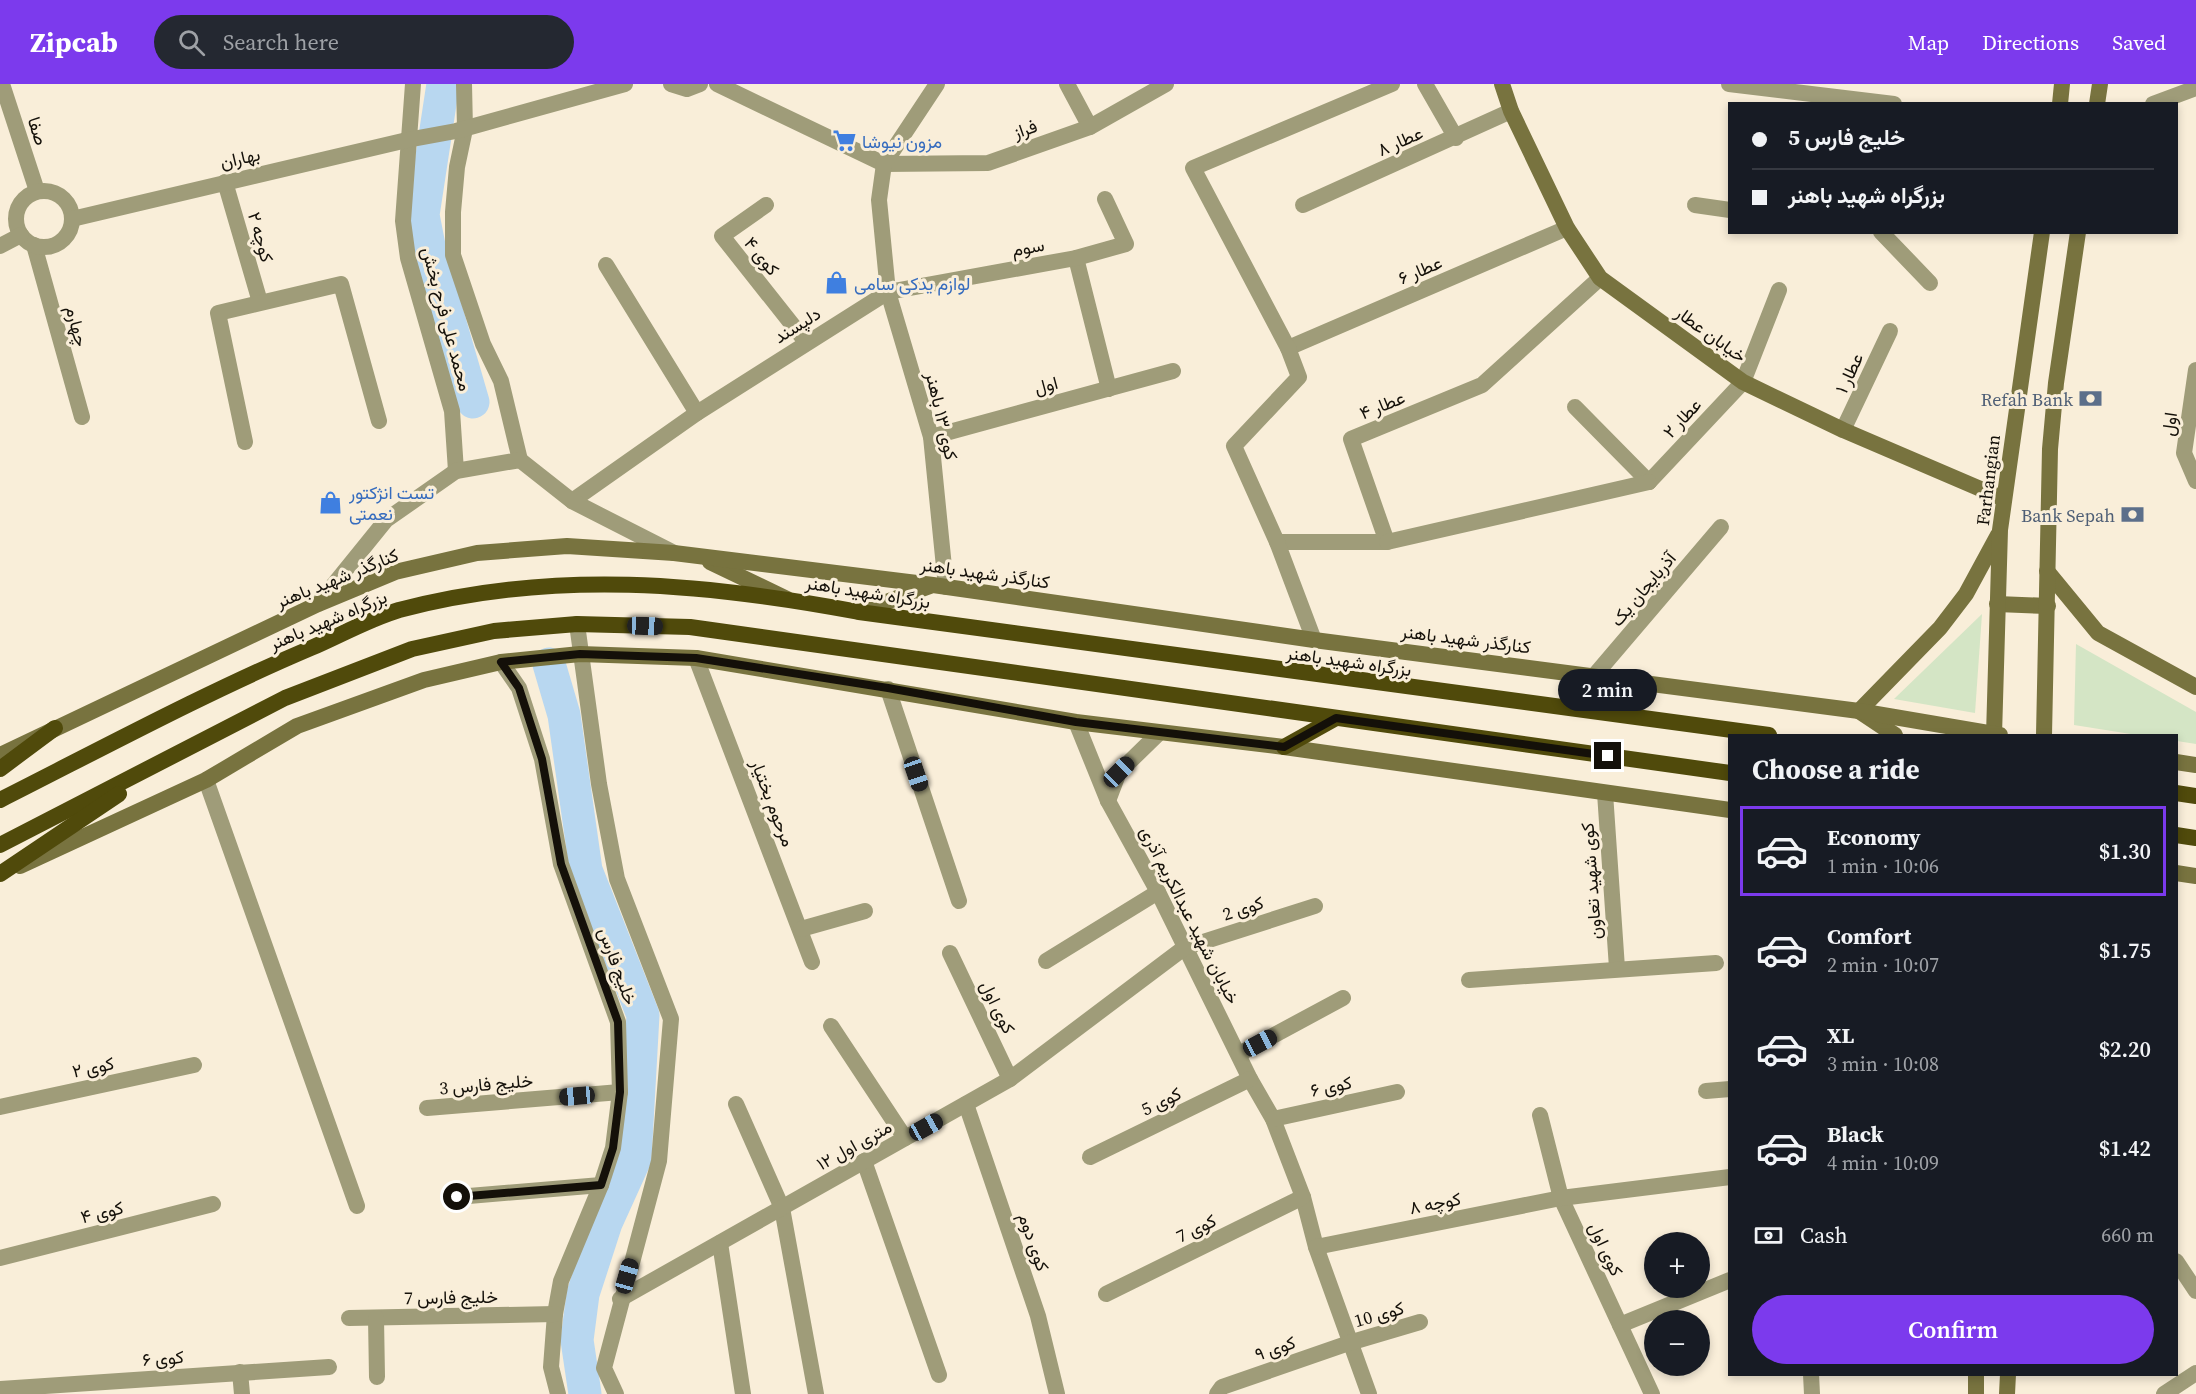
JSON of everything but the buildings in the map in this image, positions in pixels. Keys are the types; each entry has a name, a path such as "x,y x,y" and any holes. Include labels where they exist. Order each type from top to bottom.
{"highway":[{"name":"بزرگراه شهید باهنر","path":"0,800 267,667 398,611 485,594 572,583 688,586 788,599 859,612 1762,734"},
{"path":"0,845 285,698 412,650 494,631 577,624 690,627 1075,679 1728,773"},
{"path":"1284,747 1336,718"},
{"path":"0,769 55,728"},
{"path":"0,875 187,749"}],"main road":[{"name":"خیابان عطار","path":"1503,84 1511,111 1567,228 1600,278 1743,382 1843,430 2004,499"},
{"path":"2060,102 2062,84"},
{"path":"2097,102 2100,84"},
{"name":"Farhangian","path":"1994,734 2000,530 2042,234"},
{"path":"2044,734 2050,449 2055,394 2078,234"},
{"path":"1893,734 1859,711 1940,628 1966,594 2000,530"},
{"name":"کنارگذر شهید باهنر","path":"0,755 318,604 395,572 477,553 567,546 697,555 940,586 1314,640 1859,711 1988,734"},
{"path":"697,555 788,599"},
{"path":"2047,571 2098,633 2196,687"},
{"path":"859,612 940,586"},
{"path":"1997,604 2048,606"},
{"path":"0,875 206,780 297,726 424,680 501,662 580,654 696,658 888,688 1076,722 1284,747 1728,810"},
{"path":"2178,873 2196,876"},
{"path":"1976,1376 1976,1394"},
{"path":"2007,1376 2007,1394"}],"street":[{"name":"صفا","path":"2,84 37,191"},
{"name":"محمد علی فرح بخش","path":"413,84 412,139 403,221 408,258 452,411 456,471"},
{"path":"464,84 453,255 483,344 501,381 520,460 572,501 674,553"},
{"path":"461,130 626,84"},
{"path":"671,84 687,89 700,84"},
{"path":"717,84 884,164"},
{"path":"888,292 879,200 884,164 937,84"},
{"path":"1067,84 1090,127"},
{"name":"فراز","path":"884,164 988,163 1090,127 1166,84"},
{"path":"1314,640 1277,542 1234,446 1299,377 1288,348 1193,168 1392,84"},
{"path":"1425,84 1456,138"},
{"path":"1729,84 1877,102"},
{"path":"2158,102 2196,88"},
{"name":"عطار ۸","path":"1303,205 1456,138 1511,111"},
{"name":"بهاران","path":"72,219 412,139 461,130"},
{"name":"کوچه ۲","path":"225,182 260,302"},
{"path":"37,191 57,193 71,207 72,219 72,227 61,243 42,248 28,240 15,222 20,202 37,191"},
{"name":"سوم","path":"888,292 1076,258 1126,244 1106,199"},
{"name":"کوی ۴","path":"766,205 722,236 806,342"},
{"path":"1695,205 1728,210"},
{"name":"عطار ۶","path":"1288,348 1567,228"},
{"path":"1883,234 1930,283"},
{"path":"0,246 28,240"},
{"name":"چهارم","path":"28,240 82,417"},
{"path":"1076,258 1109,388"},
{"path":"606,265 697,413"},
{"name":"عطار ۴","path":"1387,542 1351,439 1482,385 1600,278"},
{"path":"245,442 218,313 341,284 379,421"},
{"path":"1743,382 1779,291"},
{"name":"دلپسند","path":"572,501 697,413 888,292"},
{"name":"کوی ۱۳ باهنر","path":"888,292 931,437 940,586"},
{"name":"عطار ۱","path":"1843,430 1890,331"},
{"name":"اول","path":"2196,370 2184,453 2196,481"},
{"name":"اول","path":"931,437 1173,371"},
{"name":"عطار ۲","path":"1649,482 1743,382"},
{"path":"1575,407 1649,482"},
{"path":"318,604 386,520 456,471 520,460"},
{"path":"1277,542 1387,542 1649,482"},
{"name":"آذربایجان یک","path":"1594,676 1720,528"},
{"name":"خلیج فارس","path":"577,624 599,784 617,879 671,1019 659,1161 620,1299 604,1368 616,1394"},
{"name":"مرحوم بختیار","path":"696,658 812,962"},
{"name":"خلیج فارس","path":"501,662 519,688 542,759 561,864 618,1022 620,1092 613,1148 601,1185 561,1281 555,1314 551,1367 558,1394"},
{"path":"888,688 959,901"},
{"name":"خیابان شهید عبدالکریم آذری","path":"1076,722 1108,801 1158,892 1250,1079 1273,1119 1303,1197 1316,1247 1369,1394"},
{"path":"1108,801 1119,772 1159,733"},
{"path":"206,780 357,1206"},
{"name":"کوی شهید تعاون","path":"1605,793 1617,968"},
{"path":"1046,961 1158,892"},
{"name":"کوی 2","path":"1184,948 1315,906"},
{"path":"801,929 865,911"},
{"name":"۱۲ متری اول","path":"620,1299 1010,1079 1184,948"},
{"name":"کوی اول","path":"950,953 1010,1079"},
{"path":"1469,980 1617,968 1716,963"},
{"path":"1239,1054 1343,998"},
{"path":"831,1026 905,1138"},
{"name":"کوی ۲","path":"0,1107 194,1065"},
{"name":"کوی 5","path":"1090,1157 1250,1079"},
{"path":"1706,1091 1728,1089"},
{"name":"خلیج فارس 3","path":"427,1108 620,1092"},
{"name":"کوی ۶","path":"1273,1119 1397,1092"},
{"path":"736,1104 782,1208 816,1394"},
{"name":"کوی دوم","path":"966,1104 1038,1316 1057,1394"},
{"name":"کوی اول","path":"1540,1115 1561,1198 1652,1394"},
{"path":"864,1161 939,1376"},
{"name":"کوچه ۸","path":"1316,1247 1561,1198 1728,1177"},
{"path":"457,1197 601,1185"},
{"name":"کوی 7","path":"1106,1294 1303,1197"},
{"name":"کوی ۴","path":"0,1258 213,1204"},
{"path":"720,1243 743,1394"},
{"path":"2178,1264 2196,1291"},
{"path":"1620,1325 1728,1281"},
{"name":"خلیج فارس 7","path":"349,1318 555,1314"},
{"path":"376,1318 377,1377"},
{"name":"کوی 10","path":"1349,1343 1420,1322"},
{"name":"کوی ۹","path":"1217,1394 1222,1387 1349,1343"},
{"name":"کوی ۶","path":"0,1389 329,1367"},
{"path":"240,1372 242,1394"},
{"path":"2164,1394 2196,1373"},
{"path":"1811,1376 1812,1394"}],"green space":[{"path":"1982,614 1975,713 1894,699"},
{"path":"2076,644 2196,712 2196,744 2178,741 2178,734 2131,734 2074,725"}],"waterway":[{"path":"443,84 423,215 432,261 473,402"},
{"path":"549,664 564,715 586,870 643,1015 635,1159 606,1223 583,1294 577,1340 585,1394"}],"place":[{"name":"مزون نیوشا","path":"844,141"},
{"name":"لوازم یدکی سامی","path":"836,283"},
{"name":"Refah Bank","path":"2091,399"},
{"name":"تست انژکتور نعمتی","path":"331,502"},
{"name":"Bank Sepah","path":"2133,515"}],"route":[{"path":"457,1197 601,1185 613,1148 620,1092 618,1022 561,864 542,759 519,688 501,662 580,654 696,658 888,688 1076,722 1284,747 1336,718 1608,756"}]}
